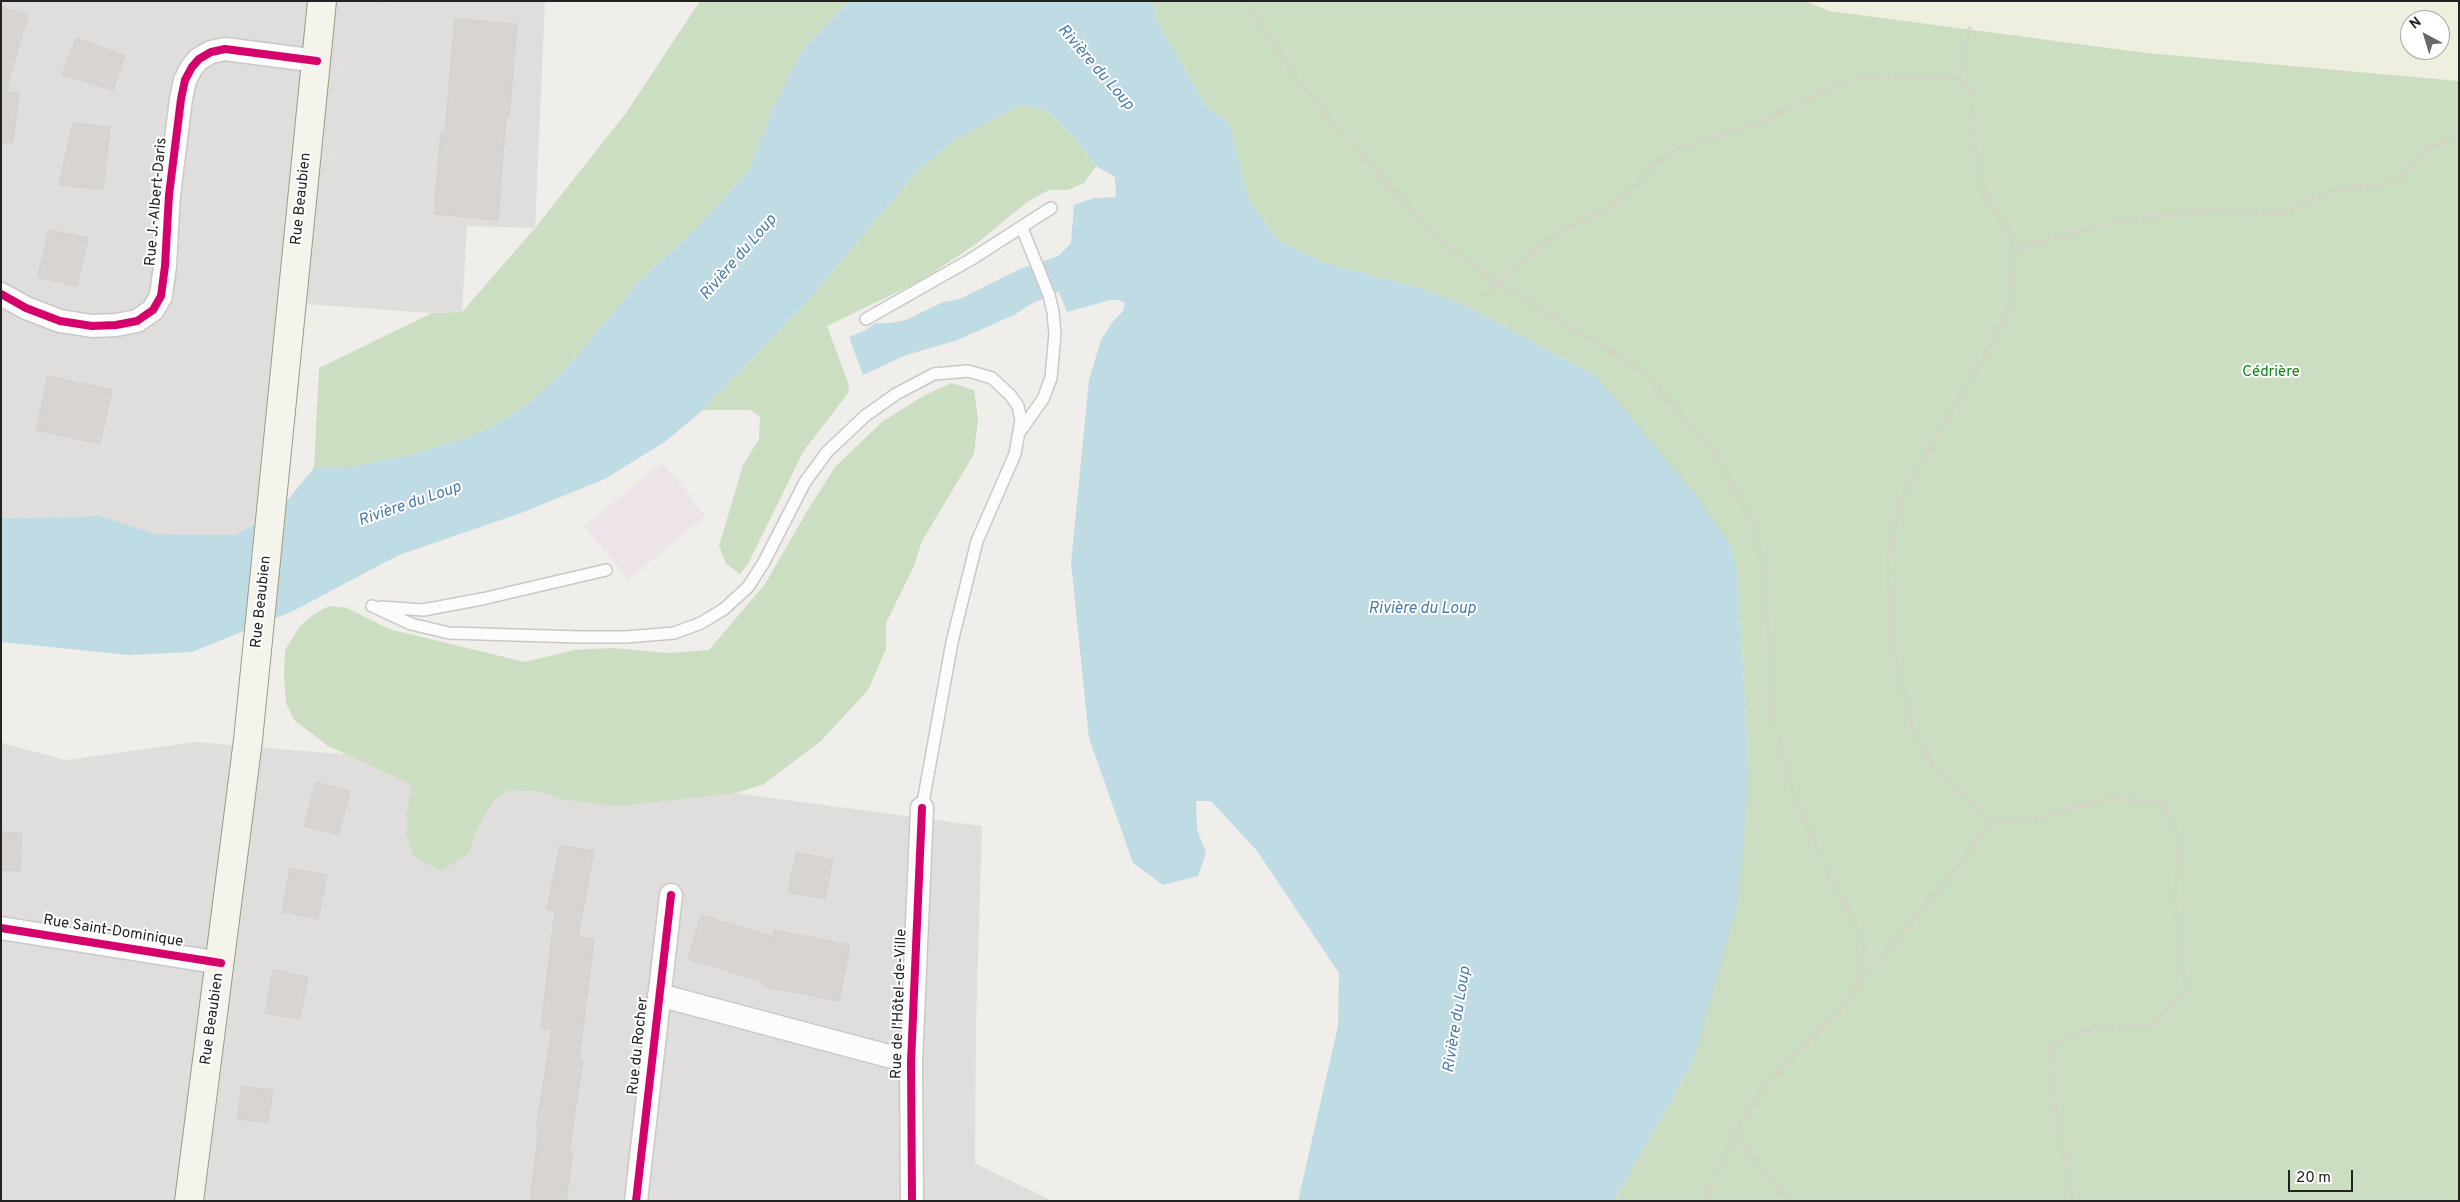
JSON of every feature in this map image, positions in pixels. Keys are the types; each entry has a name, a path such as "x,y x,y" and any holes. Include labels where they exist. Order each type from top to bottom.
{"main road":[{"name":"Rue Beaubien","path":"189,1201 221,963 248,740 322,1"}],"street":[{"name":"Rue J.-Albert-Daris","path":"1,294 26,308 60,321 92,326 116,325 137,320 153,310 161,296 165,266 170,195 181,99 185,80 192,67 211,52 225,49 317,61"},
{"name":"Rue de l'Hôtel-de-Ville","path":"912,1201 911,1062 922,808"},
{"name":"Rue du Rocher","path":"636,1201 671,895"},
{"name":"Rue Saint-Dominique","path":"1,928 221,963"},
{"name":"Rue du Rocher","path":"659,995 911,1062"}],"lane":[{"path":"866,319 917,292 1022,228 1051,208"},
{"path":"1018,434 1043,399 1051,378 1055,334 1049,296 1022,228"},
{"path":"606,570 482,599 423,610 372,606 411,624 449,634 589,637 674,633 701,623 724,609 748,587 764,562 805,482 827,452 865,416 896,394 934,374 968,371 992,378 1010,395 1018,406 1021,420 1015,454 977,541 952,642 922,808"}],"path":[{"path":"1246,1 1294,76 1341,133 1441,241 1498,283 1641,370 1713,450 1758,533 1766,595 1774,724 1794,794 1831,880 1852,915 1864,952 1855,988"},
{"path":"1959,78 1970,27"},
{"path":"1486,296 1498,283 1557,233 1608,209 1639,184 1652,167 1670,151 1760,122 1812,96 1863,76 1959,78 1969,88 1972,128 1985,196 2008,231 2015,249 2013,299 1988,350 1905,490 1888,554 1890,635 1912,728 1931,764 1991,821 2035,819 2107,799 2162,801 2179,836 2175,900 2186,991 2153,1025 2093,1028 2054,1043 2051,1053 2054,1098 2074,1201"},
{"path":"2015,249 2116,222 2213,210 2280,214 2337,188 2378,186 2399,181 2427,148 2459,138"},
{"path":"1704,1201 1735,1134 1764,1087 1841,1009 1855,988 1957,869 1991,821"},
{"path":"1735,1134 1789,1201"}],"shaded area":[{"path":"1,1 545,1 535,228 467,226 462,312 432,313 292,303 270,513 235,535 156,534 100,516 1,518"},
{"path":"343,3 448,13 426,233 323,224"},
{"path":"663,462 706,516 628,580 584,526"},
{"path":"195,742 497,767 562,770 982,826 976,1024 975,1163 1052,1201 1,1201 1,743 66,760"}],"green space":[{"path":"700,1 849,1 803,49 774,106 749,170 697,228 642,278 565,370 525,406 492,427 465,438 411,455 351,467 314,468 319,368 432,313 462,312 535,228 626,113"},
{"name":"Cédrière","path":"1153,1 1805,1 1829,11 2147,53 2459,81 2459,1201 1614,1201 1693,1062 1749,774 1738,582 1732,547 1597,377 1471,308 1420,288 1327,264 1278,240 1249,201 1229,123 1206,106 1158,23"},
{"path":"1805,1 2459,1 2459,81 2147,53 1829,11"},
{"path":"1021,105 1048,111 1074,137 1096,166 1084,183 1068,190 1049,190 1027,202 976,244 920,281 827,326 849,385 848,393 803,452 749,562 740,574 726,564 719,546 743,465 759,439 760,417 750,410 703,410 803,306 920,168 958,138"},
{"path":"951,383 974,390 978,419 974,454 922,541 914,566 886,623 886,649 868,690 822,740 764,784 736,793 618,806 566,800 537,791 510,790 494,800 477,829 469,853 441,871 413,856 407,837 407,813 411,784 328,746 294,720 286,703 285,650 300,626 313,615 329,606 347,608 389,629 525,662 574,650 613,648 667,653 709,650 765,584 835,467 882,422 923,396"}],"water":[{"name":"Rivière du Loup","path":"849,1 1153,1 1158,23 1206,106 1229,123 1249,201 1278,240 1327,264 1420,288 1471,308 1597,377 1694,493 1732,547 1738,582 1749,774 1738,903 1693,1062 1614,1201 1298,1201 1338,1026 1339,973 1257,851 1211,801 1196,801 1197,829 1206,853 1198,876 1163,885 1133,863 1089,738 1071,563 1089,380 1101,340 1113,321 1123,311 1125,303 1118,300 1110,300 1067,312 1059,292 1055,293 1029,305 1014,315 955,341 906,355 863,375 849,337 866,330 875,323 891,323 906,320 943,302 960,299 1020,269 1058,256 1071,243 1074,205 1094,198 1116,197 1115,177 1096,166 1074,137 1048,111 1021,105 958,138 920,168 803,306 703,410 666,441 605,479 521,513 399,555 293,611 192,652 129,655 1,642 1,518 100,516 156,534 235,535 281,508 314,468 351,467 411,455 465,438 492,427 525,406 565,370 642,278 697,228 749,170 774,106 803,49"}],"building":[{"path":"1,7 28,15 6,90 1,90"},
{"path":"455,19 517,24 509,117 506,117 498,220 434,214 441,132 445,132"},
{"path":"76,38 125,56 113,90 62,75"},
{"path":"1,91 19,93 13,143 1,142"},
{"path":"73,123 110,127 103,189 59,185"},
{"path":"49,230 88,238 77,286 38,277"},
{"path":"48,376 112,390 100,444 36,430"},
{"path":"316,782 350,791 338,835 304,826"},
{"path":"1,832 22,833 20,871 1,870"},
{"path":"560,845 594,851 578,937 594,939 579,1059 583,1060 569,1151 573,1151 566,1201 530,1201 539,1129 536,1129 552,1030 541,1028 555,911 547,909"},
{"path":"796,852 833,860 825,899 788,892"},
{"path":"290,868 327,875 318,919 282,912"},
{"path":"701,915 773,937 774,930 850,945 839,1001 763,986 764,982 688,959"},
{"path":"273,970 308,977 300,1019 265,1013"},
{"path":"242,1086 273,1090 268,1123 237,1119"}],"cycle path":[{"path":"1,294 26,308 60,321 92,326 116,325 137,321 153,310 161,296 165,266 169,195 181,99 185,80 192,67 199,59 211,52 225,49 317,61"},
{"path":"912,1201 911,1062 922,808"},
{"path":"636,1201 671,895"},
{"path":"1,928 221,963"}]}
